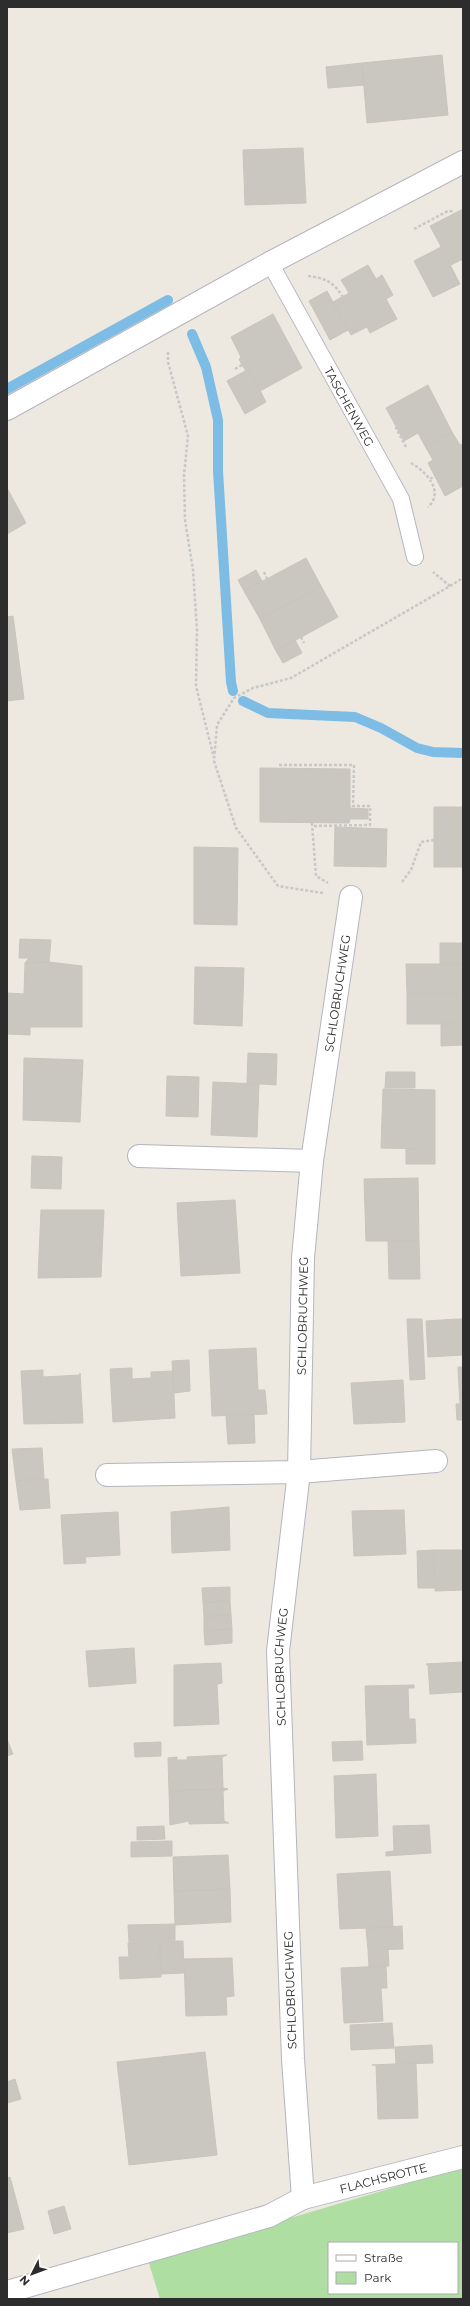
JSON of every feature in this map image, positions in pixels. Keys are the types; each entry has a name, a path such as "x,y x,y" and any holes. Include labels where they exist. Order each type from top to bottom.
{"street":[{"path":"7,409 270,262 463,162"},
{"name":"SCHLOBRUCHWEG","path":"303,2198 293,2059 278,1651 300,1472 303,1258 312,1161 351,897"},
{"path":"139,1156 312,1161"},
{"path":"107,1475 300,1472 436,1461"},
{"name":"FLACHSROTTE","path":"303,2198 463,2157"},
{"path":"7,2292 269,2216 303,2198"}],"lane":[{"name":"TASCHENWEG","path":"270,262 401,499 415,557"}],"path":[{"path":"414,229 448,211 454,214"},
{"path":"306,276 326,278 334,285 343,297"},
{"path":"163,322 168,342 168,362 188,436 184,475 185,520 193,570 197,630 196,686 214,761 236,828 278,886 351,897"},
{"path":"235,369 242,364"},
{"path":"397,427 406,447"},
{"path":"430,479 435,476"},
{"path":"415,557 450,586"},
{"path":"264,572 267,579"},
{"path":"214,761 217,725 234,698 253,688 291,678 463,578"},
{"path":"301,637 304,643"},
{"path":"279,765 354,765 353,806 370,806 370,825 312,824 316,876 351,897"},
{"path":"402,882 411,870 421,842 434,840"}],"green space":[{"path":"463,2167 463,2299 160,2299 148,2260"}],"building":[{"path":"442,55 448,115 367,123 362,63"},
{"path":"362,63 364,85 328,88 326,67"},
{"path":"303,148 306,203 245,205 243,150"},
{"path":"463,209 463,259 451,265 430,226"},
{"path":"441,247 460,284 433,297 414,261"},
{"path":"368,265 376,279 382,275 393,295 386,299 397,319 370,333 367,327 351,335 333,302 349,293 341,280"},
{"path":"327,291 348,330 330,340 309,301"},
{"path":"273,314 302,368 260,391 249,369 246,371 242,365 239,359 241,357 231,337"},
{"path":"249,369 266,402 245,414 227,381"},
{"path":"428,385 452,432 425,446 418,433 404,441 386,408"},
{"path":"452,432 460,445 463,444 463,486 445,496 428,463 433,460 425,446"},
{"path":"7,488 26,523 7,534"},
{"path":"306,558 321,586 260,619 244,591"},
{"path":"256,570 262,581 244,591 238,580"},
{"path":"321,586 338,617 276,651 260,619"},
{"path":"13,616 24,699 7,701 7,617"},
{"path":"295,640 302,653 283,663 276,651"},
{"path":"260,768 350,769 350,808 368,809 368,819 350,819 349,823 260,822"},
{"path":"434,807 463,807 463,867 434,867"},
{"path":"335,827 387,829 386,867 334,866"},
{"path":"194,847 238,848 237,925 194,924"},
{"path":"20,939 51,940 49,962 25,963 29,958 19,958"},
{"path":"440,943 463,943 463,964 440,964"},
{"path":"49,962 82,966 82,1027 30,1027 30,1035 7,1034 7,993 24,994 25,963"},
{"path":"406,964 463,964 463,994 407,994"},
{"path":"195,967 244,968 242,1026 194,1024"},
{"path":"407,994 463,994 463,1024 407,1024"},
{"path":"441,1024 463,1024 463,1045 441,1046"},
{"path":"248,1053 277,1054 276,1085 247,1083"},
{"path":"24,1058 83,1060 80,1122 23,1120"},
{"path":"386,1072 415,1072 415,1088 385,1088"},
{"path":"167,1076 199,1077 198,1117 166,1116"},
{"path":"213,1082 259,1084 257,1137 211,1135"},
{"path":"383,1089 435,1090 435,1149 381,1148"},
{"path":"406,1149 435,1149 435,1164 406,1164"},
{"path":"32,1156 62,1157 61,1189 31,1188"},
{"path":"418,1178 419,1241 366,1241 364,1179"},
{"path":"235,1200 240,1273 181,1276 177,1203"},
{"path":"41,1210 104,1210 101,1277 38,1278"},
{"path":"388,1241 419,1241 420,1279 389,1279"},
{"path":"407,1319 422,1319 425,1379 410,1380"},
{"path":"463,1319 463,1355 428,1357 426,1321"},
{"path":"256,1348 258,1390 265,1390 267,1414 212,1416 209,1350"},
{"path":"189,1360 190,1391 174,1393 172,1361"},
{"path":"458,1367 463,1367 463,1420 457,1420 456,1404 460,1404"},
{"path":"132,1368 132,1379 151,1378 151,1372 173,1371 175,1418 113,1422 110,1369"},
{"path":"43,1370 43,1377 80,1375 80,1373 83,1423 24,1424 21,1371"},
{"path":"403,1380 405,1422 354,1424 351,1383"},
{"path":"254,1415 255,1443 228,1444 226,1416"},
{"path":"42,1448 44,1479 16,1481 12,1449"},
{"path":"48,1479 50,1508 20,1510 16,1481"},
{"path":"229,1507 230,1550 172,1553 171,1512"},
{"path":"404,1510 406,1554 354,1556 352,1511"},
{"path":"118,1512 120,1555 85,1557 86,1563 64,1564 61,1515"},
{"path":"434,1550 434,1588 418,1588 417,1551"},
{"path":"434,1550 463,1550 463,1590 435,1591"},
{"path":"230,1587 230,1601 203,1602 202,1588"},
{"path":"230,1601 231,1615 204,1616 203,1602"},
{"path":"231,1615 232,1629 204,1631 204,1616"},
{"path":"232,1629 232,1643 205,1645 204,1631"},
{"path":"134,1648 136,1683 89,1687 86,1651"},
{"path":"463,1662 463,1692 430,1694 428,1665 426,1664"},
{"path":"221,1663 222,1683 217,1684 219,1724 174,1726 174,1665"},
{"path":"414,1685 414,1688 408,1688 409,1719 415,1719 416,1743 367,1745 365,1686"},
{"path":"7,1739 13,1754 7,1756"},
{"path":"362,1741 363,1760 333,1761 332,1742"},
{"path":"161,1742 161,1756 135,1757 134,1743"},
{"path":"227,1755 222,1757 223,1788 228,1789 169,1791 168,1758 177,1757 177,1760 187,1760 187,1757"},
{"path":"376,1774 378,1836 336,1838 334,1776"},
{"path":"228,1789 223,1791 224,1821 229,1823 189,1824 189,1821 170,1825 169,1791"},
{"path":"429,1825 431,1853 386,1856 386,1852 394,1851 393,1826"},
{"path":"164,1826 165,1839 137,1840 137,1827"},
{"path":"172,1841 172,1856 131,1857 131,1842"},
{"path":"228,1855 230,1889 174,1891 173,1857"},
{"path":"390,1871 393,1927 340,1929 337,1874"},
{"path":"230,1889 231,1922 175,1925 174,1891"},
{"path":"175,1924 175,1940 129,1942 128,1925"},
{"path":"402,1926 403,1949 368,1950 366,1928"},
{"path":"160,1941 161,1977 120,1979 119,1957 129,1957 128,1943"},
{"path":"160,1941 183,1941 184,1973 161,1974"},
{"path":"368,1950 388,1950 389,1966 369,1967"},
{"path":"232,1958 234,1996 226,1997 227,2015 186,2016 184,1959"},
{"path":"386,1966 387,1988 381,1988 383,2021 344,2023 341,1968"},
{"path":"392,2023 394,2048 351,2050 350,2025"},
{"path":"432,2045 433,2063 396,2064 395,2047"},
{"path":"205,2052 217,2155 129,2165 117,2062"},
{"path":"416,2063 418,2118 378,2119 376,2065 372,2065"},
{"path":"15,2079 21,2099 7,2103 7,2082"},
{"path":"10,2177 24,2229 7,2233 7,2178"},
{"path":"64,2206 71,2229 54,2234 48,2211"}],"waterway":[{"path":"7,389 168,300"},
{"path":"192,334 206,367 218,420 218,471 231,682 233,691"},
{"path":"243,701 268,713 355,717 381,728 417,748 433,752 463,753"}]}
